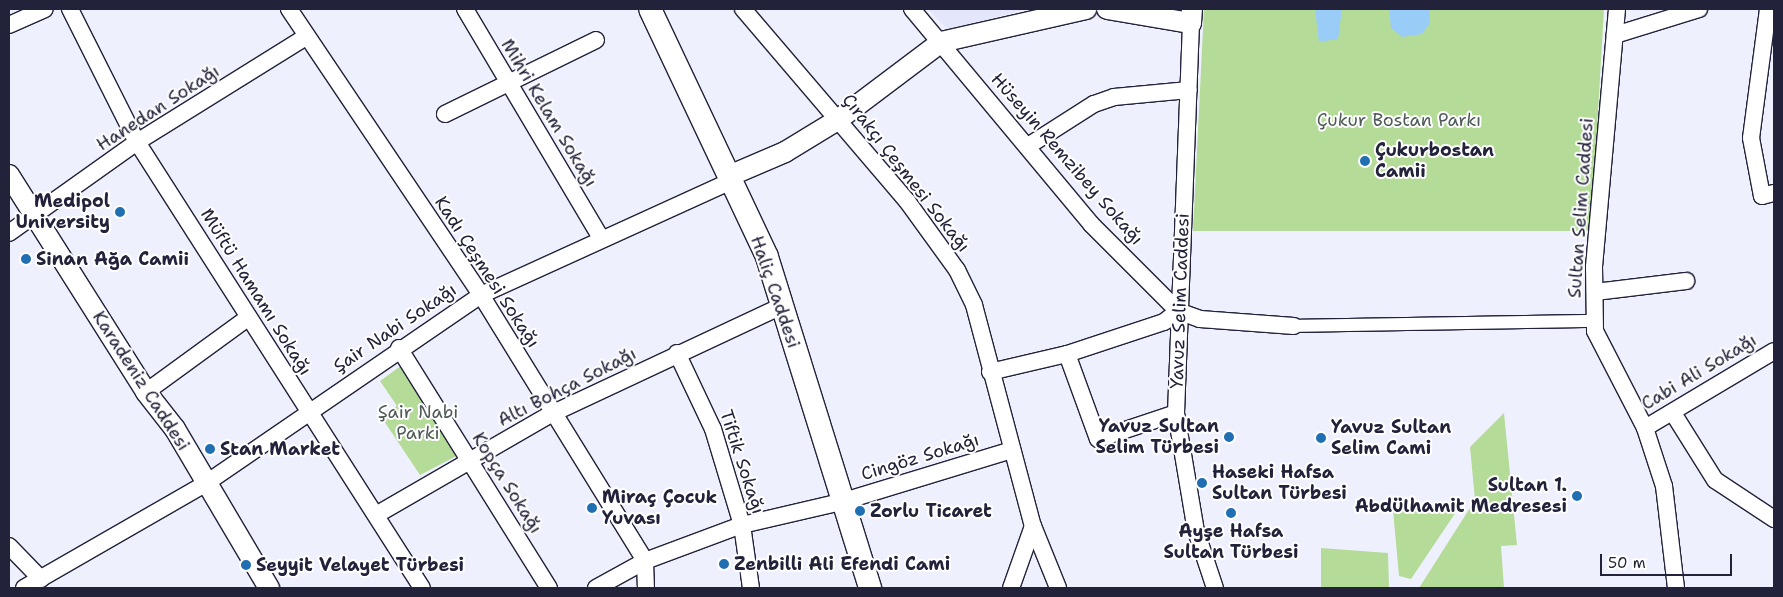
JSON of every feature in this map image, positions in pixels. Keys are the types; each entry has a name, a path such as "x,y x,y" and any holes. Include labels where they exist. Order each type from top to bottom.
{"main road":[{"name":"Haliç Caddesi","path":"650,9 767,257 841,502 870,588"}],"street":[{"path":"9,25 46,9"},
{"name":"Müftü Hamamı Sokağı","path":"70,9 137,142 422,588"},
{"name":"Kadı Çeşmesi Sokağı","path":"289,9 481,295 550,414 644,561"},
{"name":"Mihri Kelam Sokağı","path":"465,9 601,238"},
{"name":"Hüseyin Remzibey Sokağı","path":"912,9 1091,224 1178,311 1200,318 1294,326"},
{"path":"730,178 785,152 839,119 941,42 1086,9"},
{"path":"1107,9 1192,16"},
{"name":"Sultan Selim Caddesi","path":"1617,9 1594,292 1594,321 1645,428 1664,486 1676,588"},
{"path":"1615,36 1699,9"},
{"path":"1768,9 1751,138 1762,196 1774,193"},
{"name":"Çırakçı Çeşmesi Sokağı","path":"748,11 839,119 957,270 974,306 1032,526 1058,588"},
{"name":"Yavuz Selim Caddesi","path":"1192,16 1178,311 1176,413 1196,531 1215,588"},
{"name":"Hanedan Sokağı","path":"9,233 35,217 137,142 306,37"},
{"path":"446,114 596,40"},
{"path":"1028,146 1094,104 1114,97 1189,90"},
{"name":"Karadeniz Caddesi","path":"9,176 146,392 175,429 205,484 269,588"},
{"name":"Şair Nabi Sokağı","path":"24,588 205,484 399,348 481,295 730,178"},
{"path":"1594,292 1686,281"},
{"name":"Altı Bohça Sokağı","path":"376,515 550,414 782,306"},
{"path":"990,372 1067,354 1164,322 1178,311"},
{"path":"146,392 249,317"},
{"path":"1294,326 1594,321"},
{"name":"Kopça Sokağı","path":"399,348 549,588"},
{"name":"Cabi Ali Sokağı","path":"1645,428 1774,351"},
{"name":"Tiftik Sokağı","path":"677,354 713,429 742,524 751,588"},
{"path":"1067,354 1098,439 1176,413"},
{"path":"1673,413 1714,480 1771,513"},
{"name":"Cingöz Sokağı","path":"596,588 644,561 742,524 841,502 1012,450"},
{"path":"1011,588 1032,526"},
{"path":"9,546 41,579"},
{"path":"644,561 646,588"}],"shaded area":[{"path":"928,9 1027,9 948,30"}],"green space":[{"name":"Çukur Bostan Parkı","path":"1204,9 1604,9 1591,231 1193,231"},
{"name":"Şair Nabi Parki","path":"409,360 466,451 420,475 380,415 397,406 380,381"},
{"path":"1504,413 1517,545 1501,546 1504,588 1419,588 1475,500 1470,447"},
{"path":"1462,503 1411,579 1399,576 1393,510"},
{"path":"1321,548 1388,553 1389,588 1321,588"}],"water":[{"path":"1315,9 1342,9 1338,39 1319,42"},
{"path":"1389,9 1430,9 1430,23 1422,34 1402,37 1391,28"}],"place":[{"name":"Çukurbostan Camii","path":"1365,161"},
{"name":"Medipol University","path":"120,212"},
{"name":"Sinan Ağa Camii","path":"26,259"},
{"name":"Yavuz Sultan Selim Türbesi","path":"1229,437"},
{"name":"Yavuz Sultan Selim Cami","path":"1321,438"},
{"name":"Stan Market","path":"210,449"},
{"name":"Haseki Hafsa Sultan Türbesi","path":"1202,483"},
{"name":"Sultan 1. Abdülhamit Medresesi","path":"1577,496"},
{"name":"Miraç Çocuk Yuvası","path":"592,508"},
{"name":"Zorlu Ticaret","path":"860,511"},
{"name":"Ayşe Hafsa Sultan Türbesi","path":"1231,513"},
{"name":"Zenbilli Ali Efendi Cami","path":"724,564"},
{"name":"Seyyit Velayet Türbesi","path":"246,565"}]}
